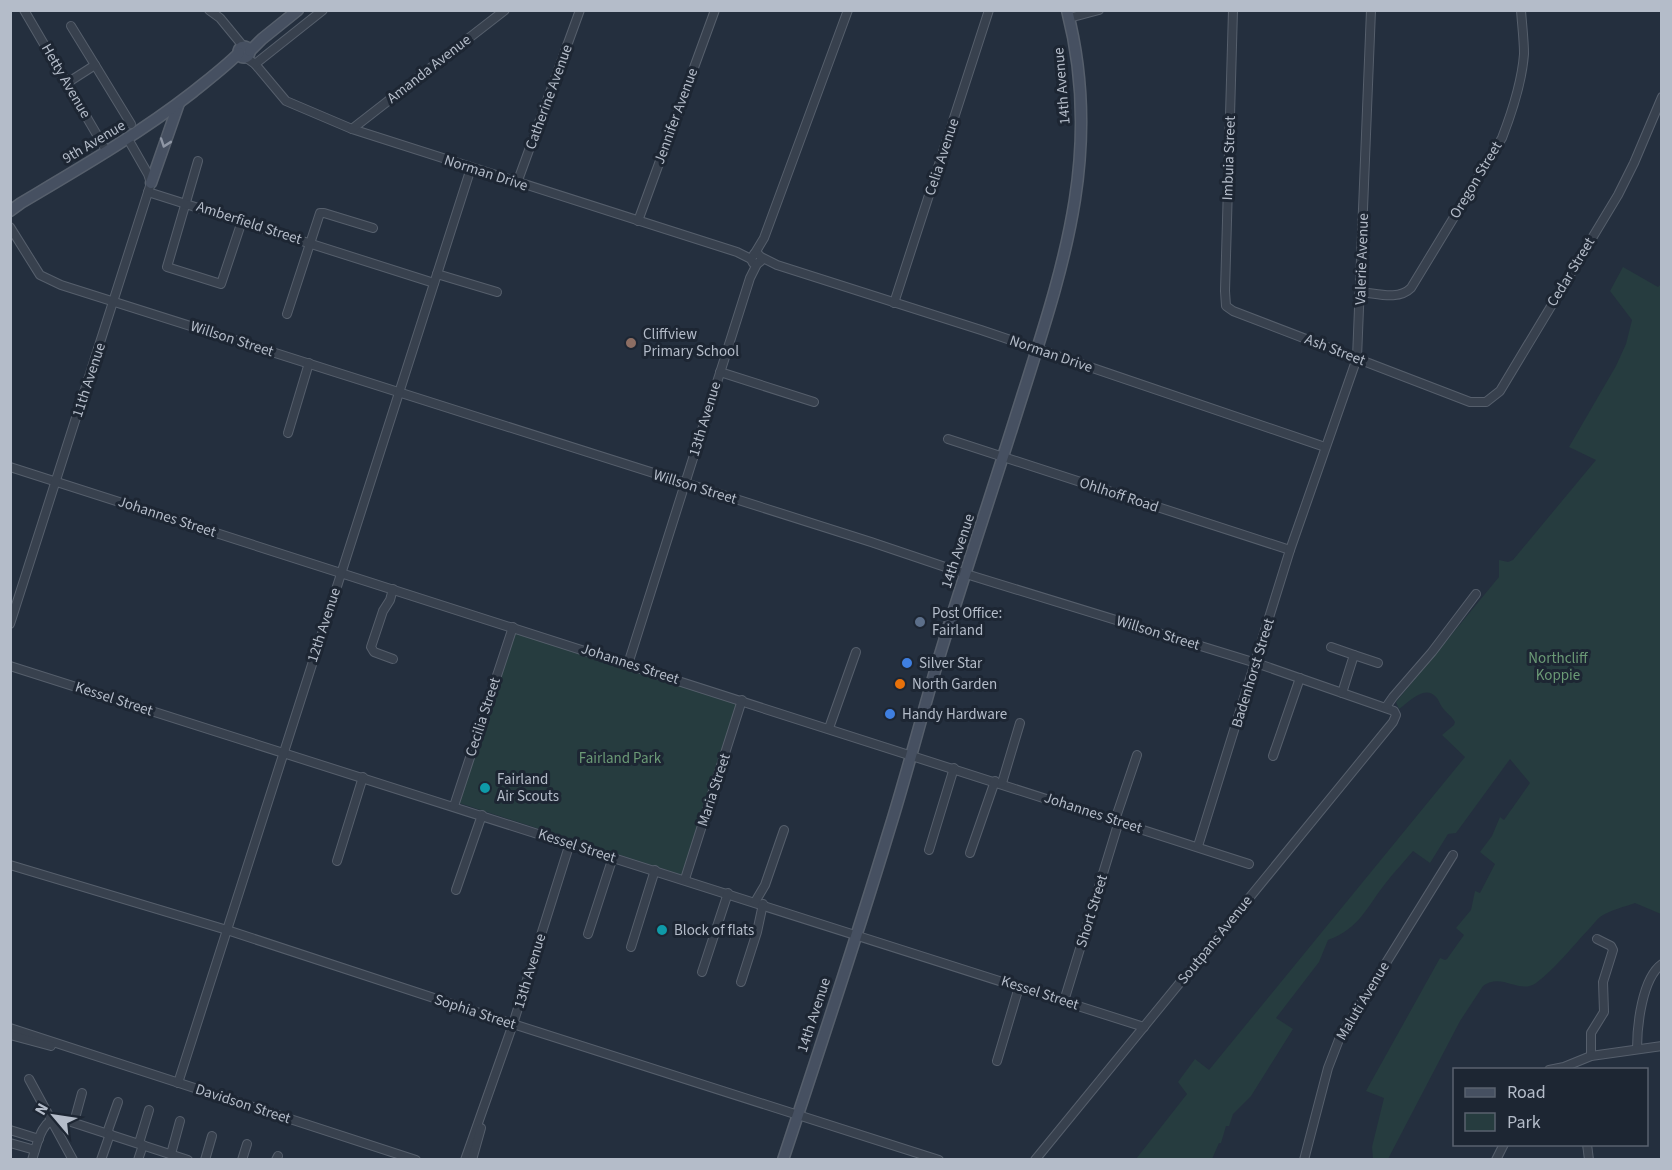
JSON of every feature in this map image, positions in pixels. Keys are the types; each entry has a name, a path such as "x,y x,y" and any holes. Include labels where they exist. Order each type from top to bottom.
{"main road":[{"name":"9th Avenue","path":"10,211 16,204 128,139 226,65 246,54 298,10"},
{"name":"14th Avenue","path":"783,1160 888,836 966,574 1066,254 1078,177 1081,106 1068,14"},
{"path":"149,187 179,102"}],"street":[{"name":"Hetty Avenue","path":"24,10 107,152"},
{"name":"Norman Drive","path":"208,10 219,18 286,101 352,129 1037,349 1325,447"},
{"path":"246,54 323,10"},
{"name":"Amanda Avenue","path":"352,129 506,10"},
{"name":"Catherine Avenue","path":"517,183 580,10"},
{"name":"Jennifer Avenue","path":"638,221 715,10"},
{"name":"13th Avenue","path":"628,664 756,259 848,10"},
{"name":"Celia Avenue","path":"894,303 989,10"},
{"path":"1068,14 1099,10"},
{"name":"Imbuia Street","path":"1226,306 1224,291 1233,10"},
{"name":"Valerie Avenue","path":"1308,499 1357,358 1371,10"},
{"name":"Oregon Street","path":"1360,292 1398,296 1411,288 1502,138 1522,67 1524,53 1521,10"},
{"path":"71,26 131,124"},
{"path":"66,83 95,65"},
{"name":"Cedar Street","path":"1446,393 1476,403 1494,398 1500,391 1618,195 1662,97"},
{"path":"128,139 148,174 149,187"},
{"path":"198,161 167,266 218,285 222,283 242,221"},
{"name":"12th Avenue","path":"178,1083 471,168"},
{"name":"Amberfield Street","path":"149,187 186,204 434,283"},
{"name":"11th Avenue","path":"10,624 149,187"},
{"path":"287,314 321,213 373,228"},
{"name":"Willson Street","path":"11,227 35,268 43,277 61,285 966,574 1256,663 1386,707"},
{"path":"437,274 497,292"},
{"name":"Ash Street","path":"1226,306 1233,311 1446,393"},
{"path":"288,433 309,363"},
{"path":"720,372 814,402"},
{"name":"Ohlhoff Road","path":"948,439 1290,550"},
{"name":"Johannes Street","path":"10,467 1249,864"},
{"name":"Badenhorst Street","path":"1198,846 1308,499"},
{"path":"393,589 371,646 374,652 393,659"},
{"path":"1386,707 1476,594"},
{"name":"Cecilia Street","path":"454,806 513,627"},
{"path":"1332,647 1378,663"},
{"path":"830,728 856,652"},
{"path":"1342,693 1354,655"},
{"name":"Kessel Street","path":"10,666 1144,1027"},
{"path":"1273,756 1300,678"},
{"name":"Maria Street","path":"685,879 742,700"},
{"name":"Soutpans Avenue","path":"1035,1160 1395,720 1394,711 1386,707"},
{"path":"970,853 1020,723"},
{"name":"Short Street","path":"1064,1001 1137,755"},
{"path":"930,850 954,768"},
{"path":"337,861 363,777"},
{"path":"456,890 482,815"},
{"path":"741,982 757,932 759,903 784,830"},
{"name":"13th Avenue","path":"465,1160 513,1024 570,843"},
{"name":"Maluti Avenue","path":"1304,1160 1328,1068 1340,1037 1453,855"},
{"path":"588,934 613,857"},
{"name":"Sophia Street","path":"10,866 227,930 939,1160"},
{"path":"631,947 655,870"},
{"path":"702,972 728,893"},
{"path":"1591,1056 1591,1033 1604,1012 1603,982 1613,951 1611,946 1597,939"},
{"path":"1637,1049 1639,1015 1652,975 1662,964"},
{"path":"997,1061 1019,987"},
{"name":"Davidson Street","path":"10,1028 416,1159"},
{"name":"Davidson Street","path":"10,1035 55,1047 70,1048"},
{"path":"1566,1068 1591,1056 1662,1046"},
{"path":"29,1079 73,1160"},
{"path":"74,1122 82,1093"},
{"name":"13th Avenue","path":"472,1160 488,1098"},
{"path":"101,1160 118,1102"},
{"path":"138,1160 149,1110"},
{"path":"32,1160 44,1128 51,1119 59,1118 188,1160"},
{"path":"173,1156 180,1121"},
{"path":"10,1130 39,1139"},
{"path":"205,1160 212,1136"},
{"path":"10,1143 35,1150"},
{"path":"242,1160 247,1144"},
{"path":"1496,1160 1503,1146"}],"green space":[{"name":"Northcliff Koppie","path":"1623,267 1658,287 1661,284 1661,914 1635,903 1613,911 1598,918 1556,965 1536,983 1523,987 1497,981 1483,986 1460,1021 1388,1159 1373,1159 1372,1147 1384,1098 1366,1091 1440,958 1447,959 1464,935 1456,928 1471,910 1475,891 1480,893 1495,864 1480,852 1492,836 1500,817 1504,820 1530,783 1510,759 1456,833 1448,834 1430,863 1413,851 1355,923 1348,930 1328,940 1319,962 1276,1018 1293,1029 1251,1096 1233,1114 1212,1159 1136,1159 1187,1094 1178,1082 1195,1059 1209,1070 1465,757 1442,735 1455,722 1432,694 1427,692 1417,695 1399,709 1396,702 1499,577 1499,560 1508,562 1513,560 1596,460 1569,447 1616,366 1626,344 1632,320 1610,291"},
{"name":"Fairland Park","path":"515,627 741,699 685,876 456,802"}],"place":[{"name":"Cliffview Primary School","path":"631,343"},
{"name":"Post Office: Fairland","path":"920,622"},
{"name":"Silver Star","path":"907,663"},
{"name":"North Garden","path":"900,684"},
{"name":"Handy Hardware","path":"890,714"},
{"name":"Fairland Air Scouts","path":"485,788"},
{"name":"Block of flats","path":"662,930"}]}
